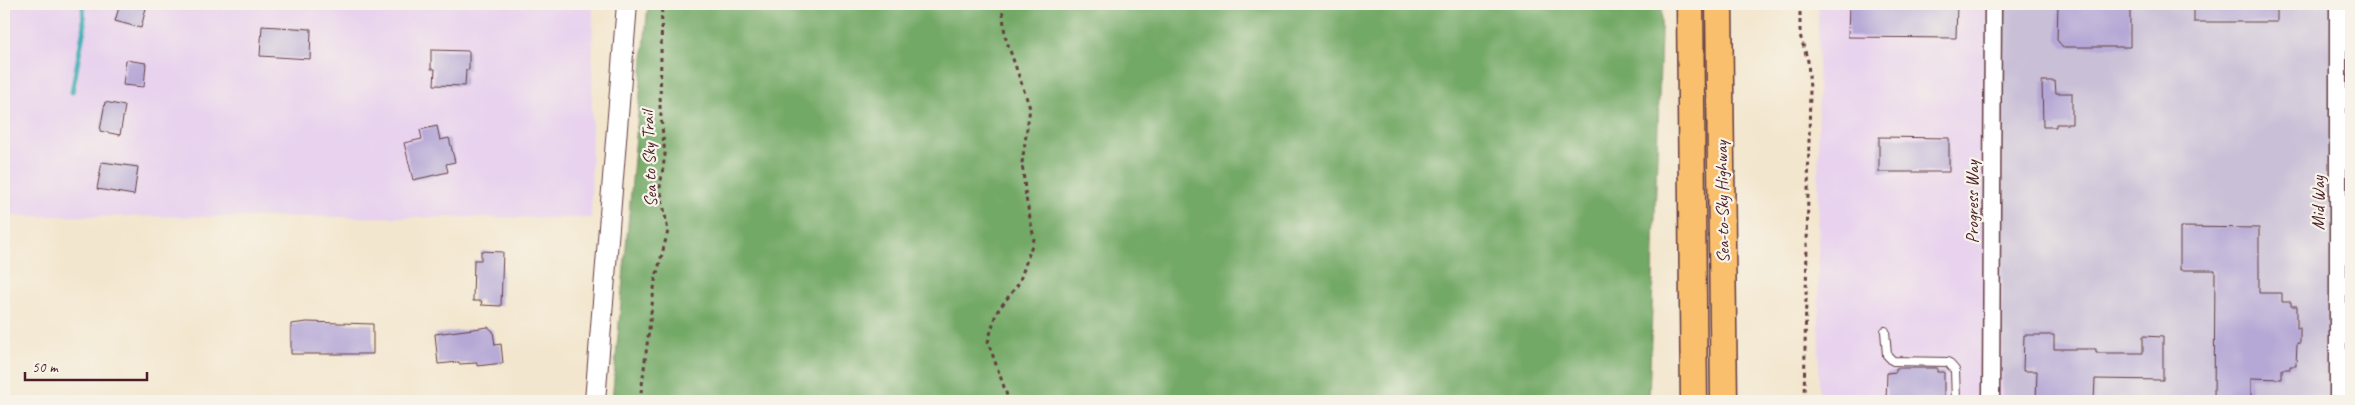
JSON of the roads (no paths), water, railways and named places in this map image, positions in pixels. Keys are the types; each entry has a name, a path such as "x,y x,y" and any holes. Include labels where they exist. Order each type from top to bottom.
{"highway":[{"name":"Sea-to-Sky Highway","path":"1690,4 1694,401"},
{"name":"Sea-to-Sky Highway","path":"1719,4 1724,400"}],"street":[{"path":"596,401 627,4"},
{"name":"Progress Way","path":"1991,401 1993,4"},
{"name":"Mid Way","path":"2338,4 2338,401"}],"lane":[{"path":"1885,330 1887,355 1893,361 1948,362 1955,370 1956,401"}],"waterway":[{"path":"72,92 84,28 83,4"}]}
